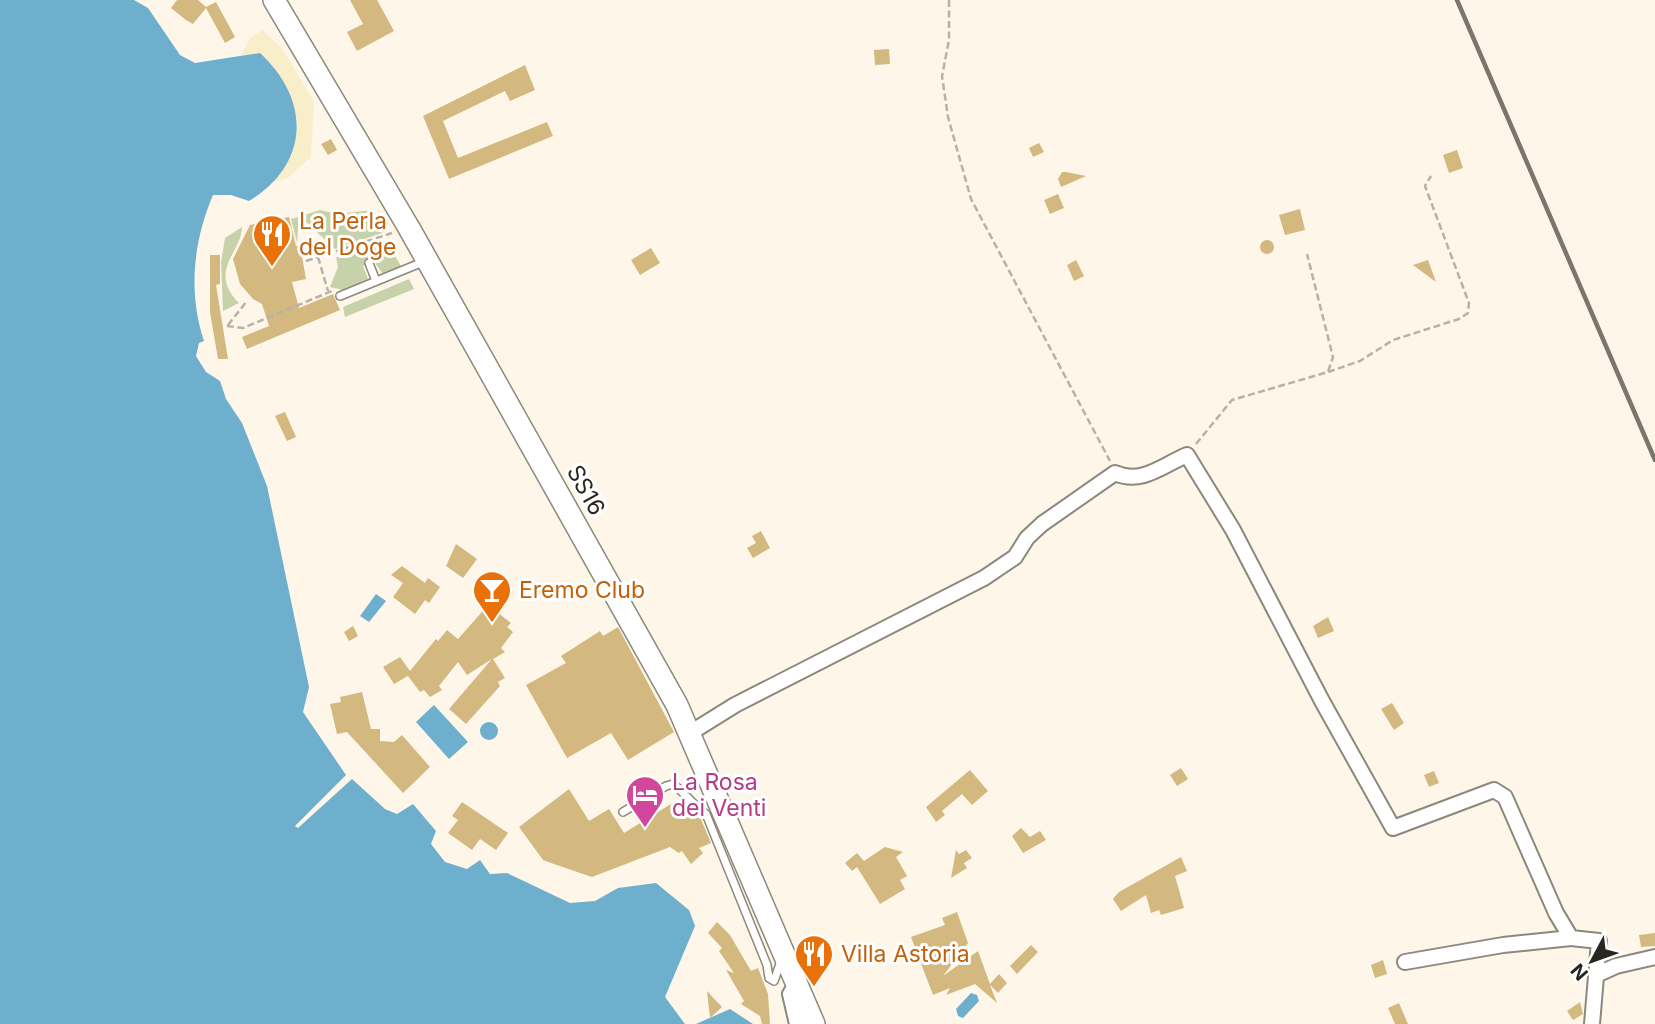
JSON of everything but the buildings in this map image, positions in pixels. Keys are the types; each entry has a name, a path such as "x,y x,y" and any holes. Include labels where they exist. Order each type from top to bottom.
{"main road":[{"name":"SS16","path":"274,0 409,228 691,733 814,1024"}],"street":[{"path":"691,733 746,699 984,578 1015,557 1027,538 1041,524 1115,473 1129,479 1146,476 1187,454 1233,530 1334,725 1393,828 1494,790 1505,797 1517,820 1556,913 1571,939"},
{"path":"1405,962 1503,945 1571,939 1598,941 1592,1024"},
{"path":"1596,975 1616,966 1655,957"},
{"path":"797,983 790,994 797,1024"}],"lane":[{"path":"340,296 427,261"},
{"path":"369,263 376,281"},
{"path":"623,812 666,786 673,784 679,789 692,805 706,814 767,965 769,978 774,981 783,950"}],"path":[{"path":"949,0 949,40 942,76 948,117 971,199 1115,473"},
{"path":"1187,454 1231,400 1360,361 1393,340 1459,319 1468,313 1469,303 1425,186 1432,176"},
{"path":"306,261 409,228"},
{"path":"1307,254 1333,357 1328,372"},
{"path":"318,257 328,291"},
{"path":"247,301 227,326 243,328 328,291 337,291 340,296"}],"green space":[{"path":"320,210 337,214 373,210 382,233 335,249 306,222 298,230 297,243 291,219"},
{"path":"242,227 241,236 226,271 230,292 239,303 223,311 221,262 225,238"},
{"path":"388,244 401,266 383,274 373,260 363,266 368,279 343,290 330,287 338,267 336,257"},
{"path":"409,279 414,289 345,317 343,307"}],"sand":[{"path":"262,30 282,48 314,102 311,157 288,178 272,182 293,153 296,136 260,53 241,55 250,38"}],"water":[{"path":"0,0 134,0 148,8 180,55 195,63 260,53 277,71 288,91 295,111 296,131 293,150 284,169 269,186 249,201 231,195 213,195 197,249 195,286 204,341 199,343 196,356 206,372 220,381 226,399 242,423 267,486 309,687 303,712 346,775 295,826 298,828 352,779 385,809 397,814 413,804 436,831 431,844 445,862 467,869 480,860 490,874 507,873 570,903 595,901 618,888 656,883 689,910 695,926 665,997 685,1024 0,1024"},
{"path":"376,594 386,601 369,622 360,616"},
{"path":"434,705 468,742 449,759 416,722"},
{"path":"489,722 495,725 498,731 495,737 489,740 483,737 480,731 483,725"},
{"path":"971,993 977,995 979,1001 963,1018 958,1016 956,1009"},
{"path":"730,1009 753,1024 696,1024"}],"railway":[{"path":"1457,0 1655,460"}],"place":[{"name":"La Perla del Doge","path":"272,268"},
{"name":"Eremo Club","path":"492,624"},
{"name":"La Rosa dei Venti","path":"645,829"},
{"name":"Villa Astoria","path":"814,988"}]}
